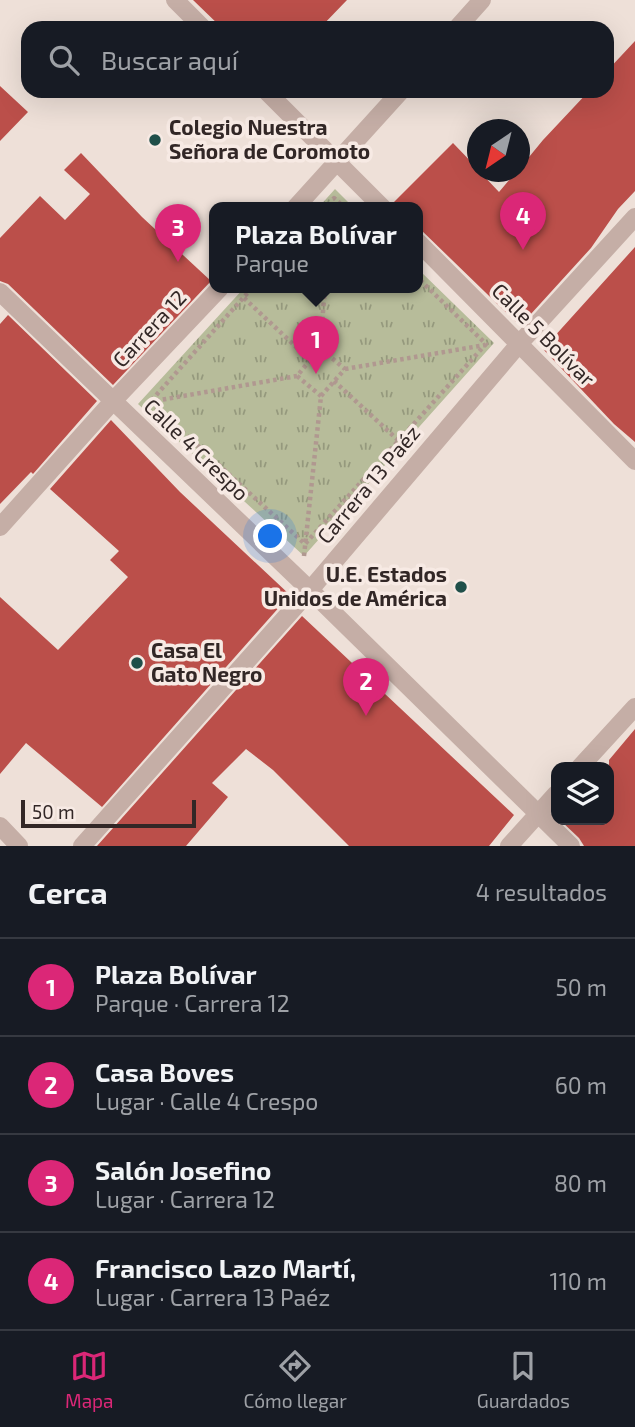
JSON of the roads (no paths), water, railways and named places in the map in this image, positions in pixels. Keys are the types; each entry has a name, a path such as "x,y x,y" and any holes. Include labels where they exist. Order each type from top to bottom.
{"street":[{"path":"175,0 196,21"},
{"path":"463,21 482,0"},
{"path":"273,98 377,202"},
{"path":"300,202 395,98"},
{"name":"Carrera 13 Paéz","path":"82,846 310,590 519,344 635,217"},
{"name":"Calle 5 Bolívar","path":"423,247 635,461"},
{"name":"Calle 4 Crespo","path":"0,292 571,846"},
{"name":"Carrera 12","path":"0,527 113,401 215,293"},
{"path":"585,762 635,708"},
{"path":"509,846 551,800"},
{"path":"0,827 19,846"}],"place":[{"name":"Colegio Nuestra Señora de Coromoto","path":"155,140"},
{"name":"Francisco Lazo Martí,","path":"523,250"},
{"name":"Salón Josefino","path":"178,262"},
{"name":"Plaza Bolívar","path":"316,374"},
{"name":"U.E. Estados Unidos de América","path":"461,587"},
{"name":"Casa El Gato Negro","path":"137,663"},
{"name":"Casa Boves","path":"366,716"}]}
